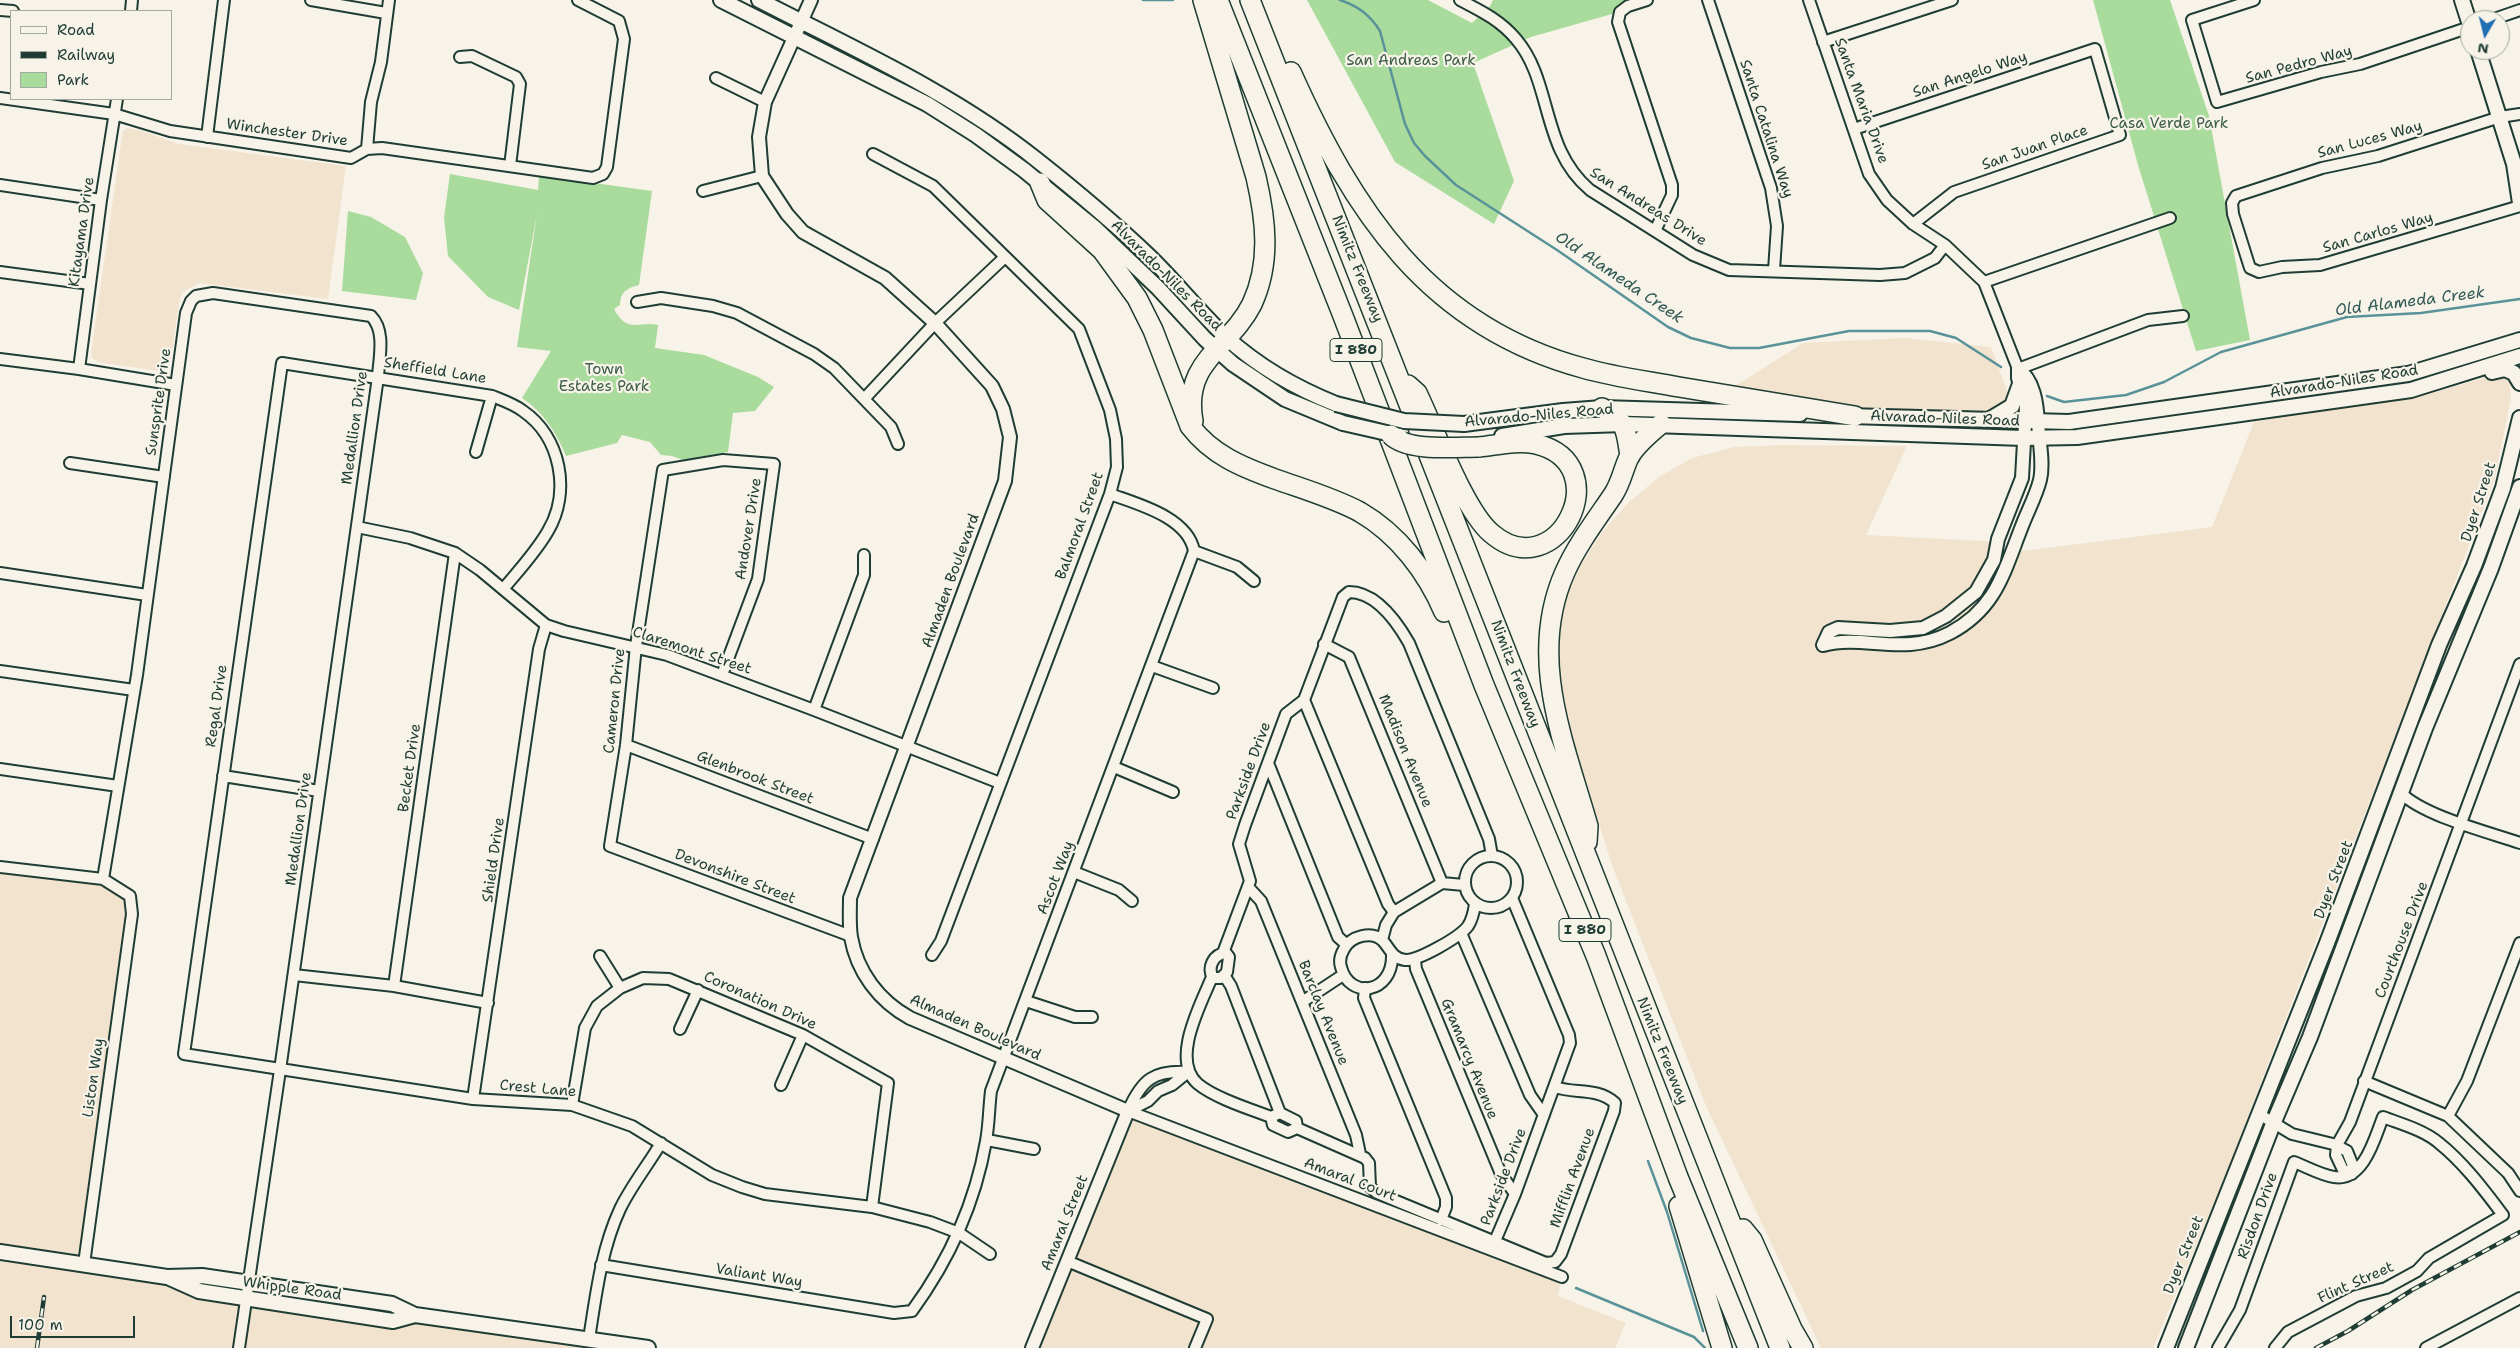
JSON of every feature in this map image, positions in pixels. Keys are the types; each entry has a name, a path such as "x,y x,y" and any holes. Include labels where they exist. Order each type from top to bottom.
{"highway":[{"path":"1198,436 1192,417 1193,387 1199,369 1245,315 1256,295 1264,264 1266,236 1263,204 1217,12 1203,0"},
{"path":"1252,5 1358,201 1402,258 1426,282 1458,308 1528,349 1583,368 1622,377 1855,416"},
{"name":"Nimitz Freeway","path":"1252,5 1780,1348"},
{"name":"Nimitz Freeway","path":"1217,12 1343,316 1484,685 1596,956 1678,1177 1748,1348"},
{"path":"1040,183 1047,200 1102,250 1132,290 1153,330 1190,426 1198,436 1215,451 1238,465 1344,505 1381,527 1406,551 1427,579 1468,666 1484,685"},
{"path":"1391,435 1398,442 1414,445 1478,443 1519,442 1545,447 1562,458 1573,475 1577,495 1574,513 1563,530 1547,542 1528,547 1508,544 1491,533 1472,509 1418,393 1398,377"},
{"path":"1602,408 1617,415 1624,424 1630,456"},
{"path":"1587,858 1588,826 1550,689 1548,634 1553,606 1573,555 1617,490 1630,456 1661,424"},
{"path":"1678,1177 1679,1209 1722,1348"},
{"path":"1726,1208 1752,1240 1792,1329 1803,1348"}],"main road":[{"name":"Alvarado-Niles Road","path":"721,0 905,92 968,130 1040,183 1118,249 1221,343 1277,376 1336,404 1404,421 1470,424 1550,412 1602,408 2068,422 2408,374 2520,340"},
{"name":"Alvarado-Niles Road","path":"759,0 920,83 986,122 1036,159 1118,227 1150,258 1251,378 1306,409 1343,423 1391,435"},
{"path":"2481,60 2517,168 2520,205"},
{"path":"905,92 912,91 929,98 978,126 986,122"},
{"name":"Alvarado-Niles Road","path":"1478,443 1564,426 1624,424 2023,438 2077,437 2411,390 2520,356"},
{"path":"2448,380 2463,381 2505,369 2514,373 2520,383"},
{"path":"1990,419 2012,406 2020,384"},
{"name":"Dyer Street","path":"2166,1348 2327,944 2439,645 2474,566 2496,506 2520,418"},
{"path":"2186,1348 2273,1124 2310,1037 2425,728 2491,568 2520,487"},
{"path":"2394,766 2395,783 2401,793"},
{"name":"Whipple Road","path":"0,1252 167,1277 202,1276 392,1304 415,1315 589,1345 648,1348"},
{"name":"Whipple Road","path":"167,1277 199,1291 245,1299 393,1321 415,1315"}],"street":[{"path":"207,137 224,0"},
{"path":"311,0 386,13"},
{"path":"367,149 371,102 381,62 389,0"},
{"name":"Winchester Drive","path":"14,100 114,114 170,131 351,158 367,149 382,148 594,178 603,174 608,167 624,39 619,21 578,0"},
{"name":"Almaden Boulevard","path":"811,0 796,37 765,102 759,137 762,176 787,214 803,232 885,278 935,323 992,386 1003,409 1010,437 1005,481 850,898 850,936 859,964 872,987 891,1008 910,1018 1128,1111"},
{"name":"San Andreas Drive","path":"1460,0 1490,16 1517,40 1534,71 1556,143 1578,180 1590,190 1693,255 1729,270 1880,275 1905,273 1935,258 1945,245"},
{"path":"1647,0 1628,6 1620,12 1618,22 1672,185 1672,195 1654,230"},
{"name":"Santa Catalina Way","path":"1708,0 1771,188 1777,226 1774,270"},
{"name":"Santa Maria Drive","path":"1809,0 1869,174 1887,200 1913,224 1945,245 1984,282 2018,369 2026,406 2031,421 2039,438 2041,478 2001,582 1976,613 1948,634 1918,643 1889,645 1838,642 1822,645 1829,632 1838,628 1900,631 1923,628 1946,616 1976,592 1994,560 1998,539 2022,478 2023,438 2031,421 2037,406 2027,374 2018,369"},
{"path":"1823,42 1952,0"},
{"name":"San Pedro Way","path":"2254,0 2192,20 2217,102 2321,72 2360,64 2460,29"},
{"name":"San Angelo Way","path":"1854,129 2095,49"},
{"name":"San Juan Place","path":"1913,224 1954,192 2120,135 2095,49"},
{"path":"460,57 472,56 516,77 520,84 510,166"},
{"path":"716,78 765,102"},
{"name":"Kitayama Drive","path":"79,369 101,200 117,100"},
{"name":"San Luces Way","path":"2232,203 2236,196 2322,168 2378,156 2500,118 2520,114"},
{"name":"Balmoral Street","path":"873,154 933,186 956,206 1078,329 1110,410 1116,439 1117,467 1110,494 942,941 932,956"},
{"path":"702,191 762,176"},
{"path":"0,185 101,200"},
{"name":"San Carlos Way","path":"2232,203 2233,214 2250,268 2259,272 2282,267 2320,265 2520,205"},
{"path":"1984,282 2170,218"},
{"path":"864,399 935,323 1005,257"},
{"path":"0,272 90,284"},
{"name":"Sunsprite Drive","path":"103,879 148,595 186,313 191,301 196,296 204,293 371,316"},
{"path":"637,302 661,298 737,313 814,354 834,368 891,427 898,444"},
{"name":"Medallion Drive","path":"238,1348 294,975 378,377 380,337 377,322 371,316"},
{"path":"2018,369 2148,320 2183,316"},
{"path":"0,360 79,369 176,385"},
{"name":"Sheffield Lane","path":"282,363 492,396 524,411 546,433 560,465 561,489 558,505 550,529 504,588"},
{"name":"Regal Drive","path":"184,1054 282,363"},
{"path":"476,452 492,396"},
{"name":"Andover Drive","path":"663,470 723,460 774,464 758,579 722,675"},
{"path":"70,463 164,477"},
{"name":"Cameron Drive","path":"610,846 626,745 636,646 663,470"},
{"path":"1110,494 1171,521 1192,542 1194,551 1237,567 1254,581"},
{"name":"Claremont Street","path":"357,527 410,538 455,553 504,588 546,625 564,632 636,646 722,675 1000,783"},
{"name":"Ascot Way","path":"912,1311 948,1257 968,1213 987,1140 991,1091 1194,551"},
{"name":"Becket Drive","path":"394,986 455,553"},
{"path":"814,710 864,575 864,555"},
{"path":"0,573 148,595"},
{"name":"Parkside Drive","path":"1188,1072 1187,1040 1212,976 1210,973 1211,964 1218,955 1223,953 1249,888 1249,873 1239,844 1286,714 1304,700 1343,597 1349,592 1357,592 1379,605 1396,621 1409,643 1489,839 1492,856 1503,859 1514,871 1517,888 1512,898 1570,1035 1570,1043 1555,1087 1515,1194 1495,1241 1373,1191 1368,1164 1360,1154"},
{"name":"Shield Drive","path":"473,1099 540,650 546,625"},
{"name":"Madison Avenue","path":"1324,644 1349,657 1442,883"},
{"name":"Courthouse Drive","path":"2338,1146 2350,1122 2364,1081 2518,681 2520,664"},
{"path":"1152,666 1213,688"},
{"path":"0,671 134,690"},
{"path":"1304,700 1388,904 1394,912"},
{"name":"Glenbrook Street","path":"626,745 873,839"},
{"path":"1268,763 1338,937 1346,944"},
{"path":"1114,767 1173,792"},
{"path":"0,769 118,786"},
{"path":"222,776 319,791"},
{"path":"2401,793 2410,802 2462,824 2520,843"},
{"name":"Devonshire Street","path":"610,846 850,936"},
{"path":"1492,856 1480,858 1471,864 1465,874 1464,885 1475,904 1485,908 1495,909 1505,905 1512,898"},
{"path":"0,867 103,879"},
{"path":"1074,872 1119,890 1132,901"},
{"name":"Liston Way","path":"84,1264 132,914 130,896 103,879"},
{"path":"1382,940 1386,925 1394,912 1442,883 1464,885"},
{"name":"Barclay Avenue","path":"1249,888 1261,901 1356,1135 1360,1154"},
{"path":"1392,955 1392,968 1387,979 1377,986 1364,988 1352,984 1343,975 1340,965 1341,954 1346,944 1357,937 1370,935 1382,940 1392,955 1403,960 1415,960 1461,933 1469,925 1475,904"},
{"path":"1461,933 1530,1095 1544,1115"},
{"path":"2448,1116 2467,1082 2516,968 2520,943"},
{"name":"Parkside Drive","path":"1223,953 1228,954 1229,957 1224,975"},
{"path":"600,956 620,988"},
{"name":"Gramarcy Avenue","path":"1415,960 1500,1174 1515,1194"},
{"path":"294,975 394,986 488,1003"},
{"path":"1212,976 1216,978 1224,975 1231,986 1276,1115 1272,1125 1283,1131 1293,1132 1297,1128"},
{"path":"1302,1002 1343,975"},
{"name":"Coronation Drive","path":"572,1105 585,1028 597,1006 620,988 644,978 669,979 803,1035 888,1083 872,1207"},
{"path":"1364,988 1364,998 1446,1198 1446,1207 1441,1220"},
{"path":"680,1029 698,990"},
{"path":"1026,1001 1076,1017 1092,1017"},
{"path":"781,1085 803,1035"},
{"name":"Crest Lane","path":"184,1054 473,1099 572,1105 632,1126 712,1175 742,1187 765,1194 872,1207 930,1222 958,1233 990,1254"},
{"name":"Amaral Street","path":"1032,1348 1136,1093 1151,1077 1166,1071 1188,1072"},
{"path":"1128,1111 1148,1101 1158,1091 1172,1086 1188,1072 1197,1084 1213,1093 1296,1121 1297,1128"},
{"path":"2364,1081 2448,1116 2508,1173 2520,1192"},
{"name":"Mifflin Avenue","path":"1495,1241 1546,1263 1555,1262 1561,1254 1614,1111 1614,1104 1609,1098 1589,1091 1567,1092 1555,1087"},
{"name":"Amaral Court","path":"1128,1111 1562,1277"},
{"path":"2259,1114 2292,1134 2338,1146 2346,1151 2353,1166 2351,1172"},
{"name":"Flint Street","path":"2275,1348 2288,1332 2356,1296 2386,1288 2417,1271 2428,1258 2503,1215 2476,1179 2439,1142 2413,1129 2383,1118 2369,1153 2351,1172"},
{"path":"2252,1129 2273,1124"},
{"path":"1297,1128 1360,1154"},
{"path":"987,1140 1034,1149"},
{"path":"589,1345 601,1264 621,1208 661,1143"},
{"name":"Risdon Drive","path":"2218,1348 2240,1310 2294,1162 2336,1178 2351,1172"},
{"path":"1067,1261 1207,1319 1195,1348"},
{"name":"Valiant Way","path":"601,1264 894,1313 912,1311"},
{"path":"2426,1348 2520,1298"}],"shaded area":[{"path":"127,128 139,130 179,144 346,166 328,299 199,283 183,292 180,298 168,369 160,371 102,363 93,359 91,354 122,136 123,131"},
{"path":"1905,338 1991,347 2018,420 1880,413 1838,407 1735,386 1803,343"},
{"path":"2493,375 2503,376 2510,384 2511,397 2495,478 2222,1183 2153,1348 1821,1348 1706,1106 1612,865 1562,705 1558,663 1560,627 1568,593 1582,563 1603,531 1629,502 1659,477 1692,458 1734,447 1781,445 1907,446 1866,535 1985,541 2023,551 2212,527 2254,422 2430,394"},
{"path":"0,867 103,879 130,896 84,1264 199,1291 348,1314 415,1315 648,1348 0,1348"},
{"path":"1128,1111 1562,1277 1558,1296 1626,1323 1615,1348 1032,1348"}],"green space":[{"name":"San Andreas Park","path":"1307,0 1428,0 1472,23 1490,6 1493,0 1647,0 1619,12 1531,37 1473,63 1514,181 1494,224 1395,162"},
{"name":"Casa Verde Park","path":"2093,0 2170,0 2209,116 2250,340 2196,351 2138,165"},
{"name":"Town Estates Park","path":"450,174 538,190 539,177 551,177 652,191 639,285 625,291 621,297 620,305 614,309 624,322 629,324 658,325 655,348 704,355 758,377 774,387 755,411 733,413 728,452 683,460 661,455 650,442 622,435 617,443 566,456 558,439 543,417 522,398 551,351 517,347 537,214 519,310 488,297 448,256 444,217"},
{"path":"348,211 371,217 405,237 423,273 416,300 342,291"}],"waterway":[{"name":"Old Alameda Creek","path":"1143,0 1173,0"},
{"name":"Old Alameda Creek","path":"1340,0 1363,12 1380,31 1405,124 1414,143 1425,156 1456,185 1557,250 1668,327 1691,338 1730,348 1759,348 1849,331 1930,331 1956,338 2001,367"},
{"name":"Old Alameda Creek","path":"2047,396 2064,402 2126,395 2164,382 2221,352 2347,317 2421,313 2520,299"},
{"path":"1648,1161 1667,1212 1703,1331"},
{"path":"1576,1288 1694,1337 1705,1348"}],"railway":[{"path":"2316,1348 2348,1331 2412,1290 2520,1232"},
{"path":"37,1348 44,1297"}]}
